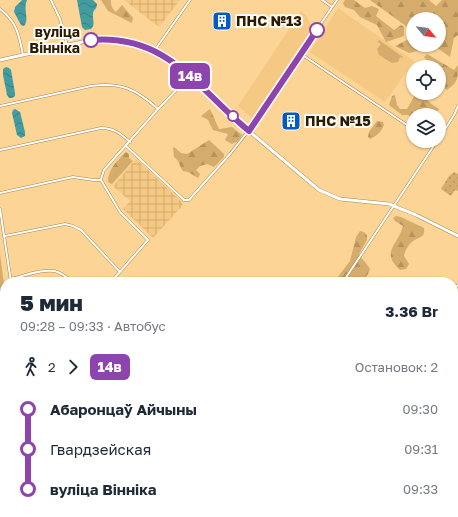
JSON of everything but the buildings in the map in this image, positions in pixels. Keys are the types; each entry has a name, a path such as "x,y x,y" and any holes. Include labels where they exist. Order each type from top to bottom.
{"street":[{"path":"51,0 60,19 67,45"},
{"path":"155,50 190,0"},
{"path":"322,0 332,6"},
{"path":"126,146 184,200 189,200 249,131 337,0"},
{"path":"0,9 16,26 23,55"},
{"path":"0,60 91,40 107,39 129,42 155,50 172,61 190,76 249,131 314,186 326,194 340,199 384,202 394,205 458,236"},
{"path":"301,54 406,124"},
{"path":"116,277 148,240 120,212 101,180 102,174 158,109 190,76"},
{"path":"0,106 91,86 114,84 133,90 145,97 158,109"},
{"path":"446,127 458,106"},
{"path":"0,150 101,128 114,130 130,142"},
{"path":"346,277 432,148"},
{"path":"0,193 73,177 101,180"},
{"path":"0,209 10,277"},
{"path":"5,236 65,224 73,226 81,230 120,272"},
{"path":"18,277 43,271 55,271 67,277"}],"shaded area":[{"path":"124,0 180,0 159,27"},
{"path":"338,8 413,60 406,60 406,72 385,102 310,52"},
{"path":"301,11 306,15 312,28 252,118 238,106"},
{"path":"136,159 181,201 183,205 153,238 123,209 130,201 113,186"}],"green space":[{"path":"101,0 111,0 112,7 116,12 122,5 133,18 132,23 108,11"},
{"path":"345,0 354,0 365,8 372,6 379,9 376,16 394,30 401,25 404,27 404,36 386,42 377,25 360,17 354,10 345,7 343,3"},
{"path":"370,0 429,0 436,6 442,0 458,0 458,35 454,38 450,57 443,52 446,52 446,12 406,12 406,26"},
{"path":"379,40 403,57 400,57 398,62 392,63 379,55 377,49 381,44 378,42"},
{"path":"406,40 406,52 395,46"},
{"path":"427,54 437,60 427,60 424,57"},
{"path":"446,65 454,70 458,65 457,80 447,90"},
{"path":"395,95 397,105 400,109 406,109 406,115 402,115 389,105 392,96"},
{"path":"412,100 427,100 438,108 408,108"},
{"path":"210,109 219,129 232,127 242,135 238,141 232,144 225,140 228,134 213,130 208,120 201,116"},
{"path":"377,121 383,122 384,125 382,130 375,137 370,139 368,137 369,132"},
{"path":"209,140 224,154 224,157 214,167 207,164 200,166 196,170 200,174 198,178 188,172 183,171 174,157 173,148 174,147 181,153 187,154"},
{"path":"126,152 129,154 129,158 133,161 112,184 108,182 111,169"},
{"path":"454,172 458,174 458,191 455,190 451,196 441,189 449,176"},
{"path":"396,216 424,228 423,236 408,246 404,256 409,264 406,269 400,270 391,258 392,248 401,233 403,226 395,221 393,218"},
{"path":"360,231 367,235 367,240 359,254 370,269 368,274 366,277 338,277 350,261 356,237"},
{"path":"0,254 3,277 0,277"}],"water":[{"path":"22,0 27,0 26,22 23,26 14,12 15,7"},
{"path":"77,0 93,0 97,4 97,7 93,13 94,24 91,29 85,30 82,27"},
{"path":"6,67 11,70 15,93 15,96 12,98 9,98 7,95 3,75 3,69"},
{"path":"15,109 20,112 25,132 25,136 21,138 17,135 12,113"}],"bus line":[{"name":"14в","path":"91,40 120,40 140,44 155,50 186,72 249,131 317,30"}],"place":[{"name":"ПНС №13","path":"222,21"},
{"name":"вуліца Вінніка","path":"91,40"},
{"name":"ПНС №15","path":"291,121"}]}
